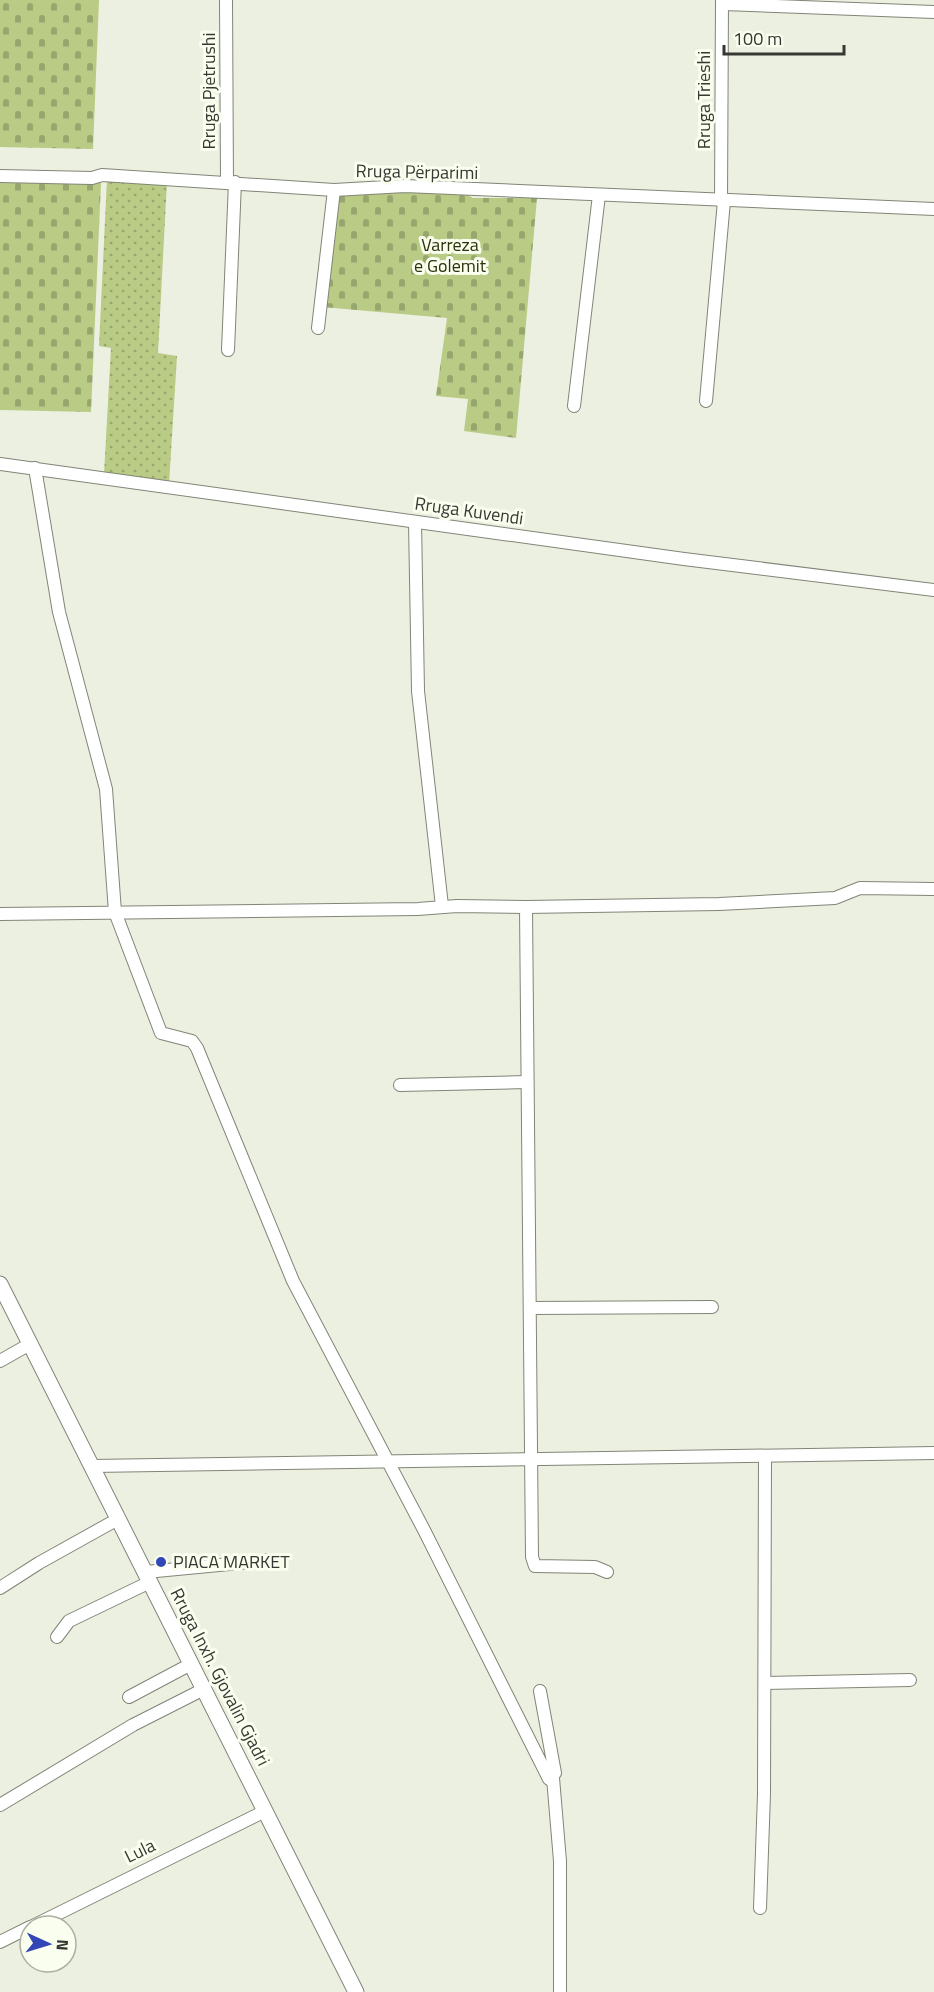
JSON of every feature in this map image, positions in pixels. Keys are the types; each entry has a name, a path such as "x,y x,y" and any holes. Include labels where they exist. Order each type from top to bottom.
{"main road":[{"name":"Rruga Inxh. Gjovalin Gjadri","path":"0,1284 356,1992"}],"street":[{"name":"Rruga Pjetrushi","path":"226,0 231,182"},
{"path":"722,2 934,12"},
{"name":"Rruga Trieshi","path":"722,2 723,201"},
{"name":"Rruga Përparimi","path":"0,176 92,178 102,175 334,190 405,186 934,209"},
{"path":"228,350 231,182"},
{"path":"318,328 334,190"},
{"path":"573,406 599,195"},
{"path":"706,400 723,201"},
{"name":"Rruga Kuvendi","path":"0,464 415,522 934,590"},
{"path":"35,468 59,612 106,789 115,912 161,1034 192,1041 197,1048 293,1281 387,1460 544,1774 549,1779 553,1778"},
{"path":"415,522 418,691 442,906"},
{"path":"0,914 442,906 719,904 835,898 860,888 934,889"},
{"path":"526,907 531,1458 535,1566 596,1567 608,1572"},
{"path":"400,1086 526,1082"},
{"path":"530,1308 712,1307"},
{"path":"0,1361 30,1344"},
{"path":"92,1466 934,1453"},
{"path":"760,1908 765,1683 765,1456"},
{"path":"0,1588 39,1563 118,1519"},
{"path":"57,1637 69,1621 148,1577 271,1560"},
{"path":"129,1697 191,1664"},
{"path":"765,1683 910,1680"},
{"path":"0,1805 144,1720 204,1689"},
{"path":"540,1690 555,1773 553,1778 560,1862 560,1992"},
{"name":"Lula","path":"57,1914 265,1811"},
{"name":"Lula","path":"0,1942 18,1933"}],"green space":[{"path":"0,0 99,0 93,149 0,147"},
{"path":"107,179 167,181 158,353 177,356 169,484 104,474 111,348 99,346"},
{"path":"0,180 101,183 91,412 0,410"},
{"name":"Varreza e Golemit","path":"464,193 473,198 537,198 516,438 464,431 468,399 436,396 447,318 322,307 336,195"}],"place":[{"name":"PIACA MARKET","path":"161,1562"}]}
